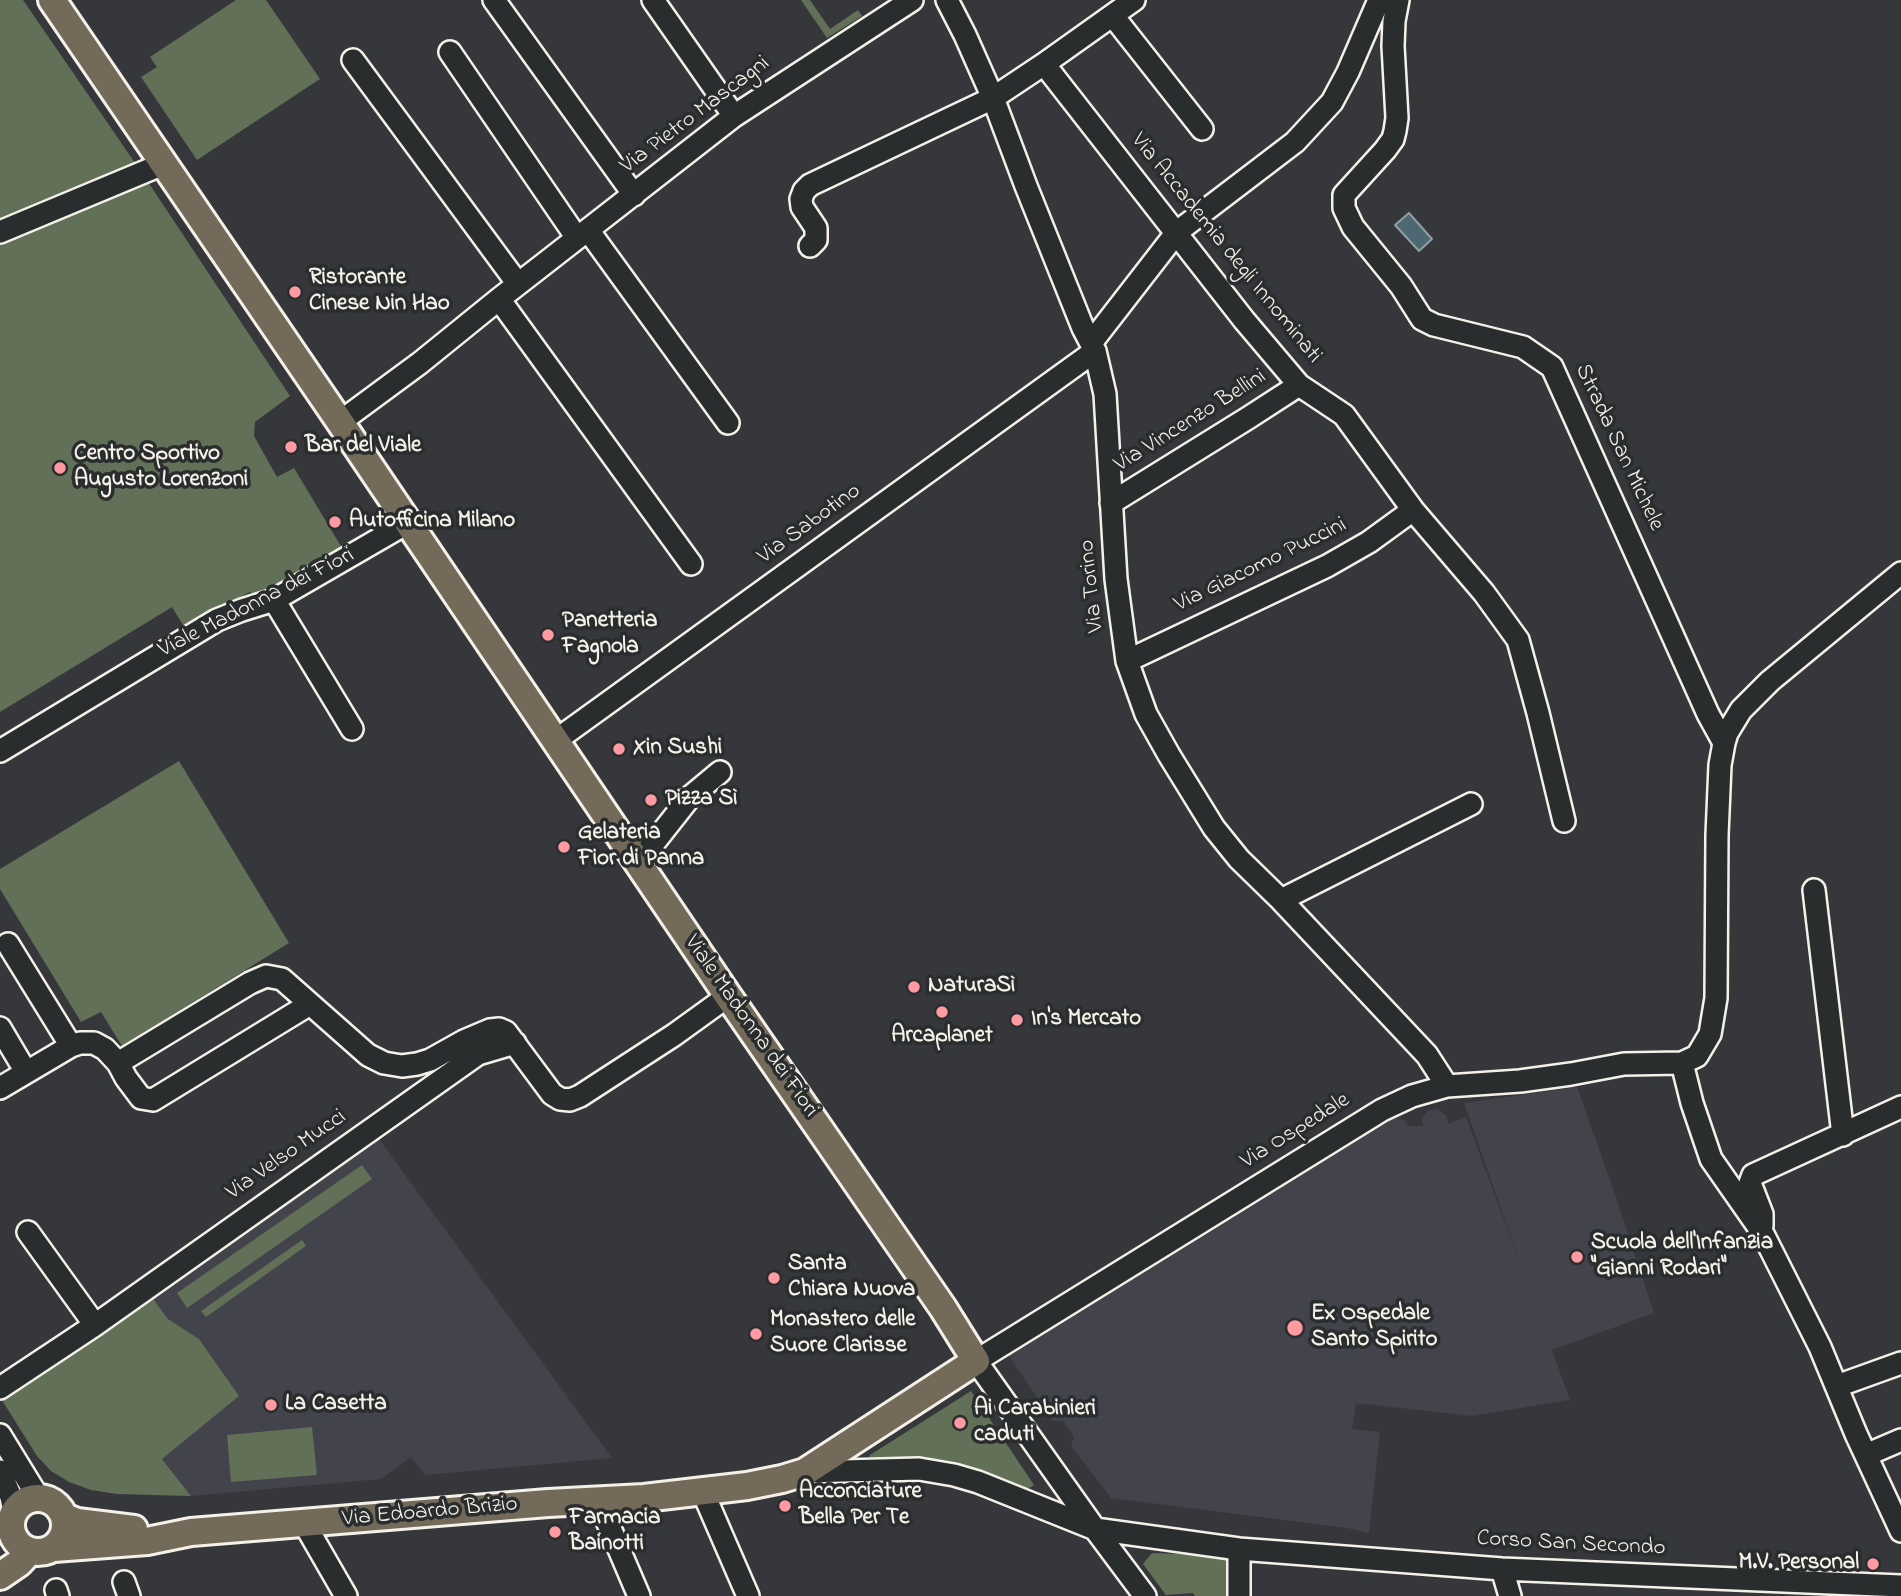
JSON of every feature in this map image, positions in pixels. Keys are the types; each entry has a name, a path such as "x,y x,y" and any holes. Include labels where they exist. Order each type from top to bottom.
{"main road":[{"name":"Viale Madonna dei Fiori","path":"51,0 943,1308 976,1361"},
{"name":"Via Edoardo Brizio","path":"22,1541 147,1541 184,1533 649,1497 747,1486 805,1472 976,1361"},
{"path":"0,1576 19,1563 24,1501 38,1497 55,1503 61,1509 65,1517 64,1534 60,1542 22,1541"},
{"path":"65,1517 106,1527 184,1533"}],"street":[{"path":"494,0 634,195"},
{"path":"653,0 734,116"},
{"name":"Via Pietro Mascagni","path":"340,422 420,363 734,116 912,0"},
{"name":"Via Torino","path":"947,0 993,99 1083,328 1093,347 1105,394 1116,579 1127,661 1146,714 1214,828 1239,859 1282,900 1427,1055 1447,1086"},
{"path":"810,246 816,240 817,233 802,207 801,199 810,185 993,99 1134,0"},
{"name":"Via Sabotino","path":"555,741 1093,347 1177,232 1295,142 1332,102 1379,0"},
{"name":"Strada San Michele","path":"1398,0 1393,46 1397,118 1393,139 1344,195 1344,208 1353,227 1401,286 1422,318 1434,325 1523,347 1552,367 1724,743"},
{"path":"1113,16 1202,129"},
{"path":"450,52 582,234 729,423"},
{"path":"353,60 518,284"},
{"name":"Via Accademia degli Innominati","path":"1044,64 1244,320 1299,384 1344,415 1413,510 1483,593 1518,640 1564,821"},
{"path":"0,232 163,164"},
{"path":"499,299 691,564"},
{"name":"Via Vincenzo Bellini","path":"1111,503 1299,384"},
{"name":"Via Giacomo Puccini","path":"1127,661 1327,566 1368,542 1413,510"},
{"name":"Viale Madonna dei Fiori","path":"0,751 218,620 274,600 407,523"},
{"path":"1901,573 1770,681 1733,722 1724,743 1720,765 1717,974 1713,1021 1701,1051 1691,1060 1682,1063 1711,1159 1762,1232 1838,1386 1901,1531"},
{"path":"274,600 352,729"},
{"path":"637,862 690,797 720,772"},
{"path":"1282,900 1471,804"},
{"path":"1814,890 1843,1135"},
{"path":"8,944 72,1046"},
{"path":"118,1063 266,976 282,979 368,1055 384,1063 402,1066 417,1064 430,1060 464,1041 499,1029 506,1032 515,1043 552,1094 560,1099 570,1100 674,1035 728,996"},
{"path":"0,1088 72,1046 94,1043 105,1049 118,1063 141,1098 153,1100 310,1004"},
{"path":"0,1028 26,1072"},
{"name":"Via Velso Mucci","path":"0,1388 94,1325 478,1054 515,1043"},
{"name":"Via Ospedale","path":"976,1361 1382,1110 1412,1096 1447,1086 1533,1079 1624,1064 1682,1063"},
{"path":"1762,1232 1762,1214 1749,1183 1753,1175 1901,1107"},
{"path":"28,1232 94,1325"},
{"name":"Viale Madonna dei Fiori","path":"976,1361 1145,1596"},
{"path":"1838,1386 1901,1363"},
{"path":"0,1434 22,1541"},
{"path":"1866,1455 1901,1440"},
{"path":"5,1465 38,1497"},
{"name":"Via Edoardo Brizio","path":"805,1472 919,1469 954,1475 1095,1529"},
{"path":"702,1490 748,1596"},
{"path":"598,1500 639,1596"},
{"path":"304,1523 346,1596"},
{"name":"Corso San Secondo","path":"1095,1529 1239,1549 1502,1569 1901,1586"},
{"path":"1239,1549 1239,1596"},
{"path":"1502,1569 1510,1596"}],"shaded area":[{"name":"Ex Ospedale Santo Spirito","path":"1577,1087 1654,1313 1552,1350 1570,1400 1472,1416 1356,1403 1352,1429 1380,1432 1369,1533 1111,1498 1071,1446 1074,1437 1063,1421 1053,1421 1007,1353 1392,1116 1406,1121 1408,1126 1423,1126 1422,1118 1429,1110 1437,1109 1446,1115 1448,1124 1466,1117 1522,1269 1464,1103"},
{"path":"376,1135 612,1458 425,1475 411,1457 381,1479 191,1496 77,1347"}],"green space":[{"path":"0,0 23,0 290,396 255,422 254,436 277,477 294,468 342,548 258,598 250,592 183,625 172,607 0,712"},
{"path":"236,0 266,0 320,79 197,160 141,77 157,67 150,57"},
{"path":"801,0 810,0 830,29 858,10 862,16 827,38"},
{"path":"179,761 289,943 122,1046 101,1012 81,1022 0,889 0,869"},
{"path":"362,1165 372,1179 187,1308 177,1293"},
{"path":"302,1240 306,1246 206,1317 201,1311"},
{"path":"150,1295 168,1319 199,1339 239,1396 162,1459 191,1496 117,1494 91,1490 69,1482 51,1471 37,1456 0,1397"},
{"path":"971,1391 1034,1485 1025,1491 980,1469 952,1462 900,1457 869,1458 870,1455"},
{"path":"312,1427 317,1475 231,1482 227,1435"},
{"path":"1152,1553 1233,1556 1233,1596 1195,1596 1193,1593 1166,1595 1143,1564"}],"water":[{"path":"1409,213 1432,239 1419,251 1395,225"}],"place":[{"name":"Ristorante Cinese Nin Hao","path":"295,292"},
{"name":"Bar del Viale","path":"291,447"},
{"name":"Centro Sportivo Augusto Lorenzoni","path":"60,468"},
{"name":"Autofficina Milano","path":"335,522"},
{"name":"Panetteria Fagnola","path":"548,635"},
{"name":"Xin Sushi","path":"619,749"},
{"name":"Pizza Sì","path":"651,800"},
{"name":"Gelateria Fior di Panna","path":"564,847"},
{"name":"NaturaSì","path":"914,987"},
{"name":"Arcaplanet","path":"942,1012"},
{"name":"In's Mercato","path":"1017,1020"},
{"name":"Scuola dell'Infanzia \"Gianni Rodari\"","path":"1577,1257"},
{"name":"Santa Chiara Nuova","path":"774,1278"},
{"name":"Ex Ospedale Santo Spirito","path":"1295,1328"},
{"name":"Monastero delle Suore Clarisse","path":"756,1334"},
{"name":"La Casetta","path":"271,1405"},
{"name":"Ai Carabinieri caduti","path":"960,1423"},
{"name":"Acconciature Bella Per Te","path":"785,1506"},
{"name":"Farmacia Bainotti","path":"555,1532"},
{"name":"M.V. Personal","path":"1873,1564"}]}
